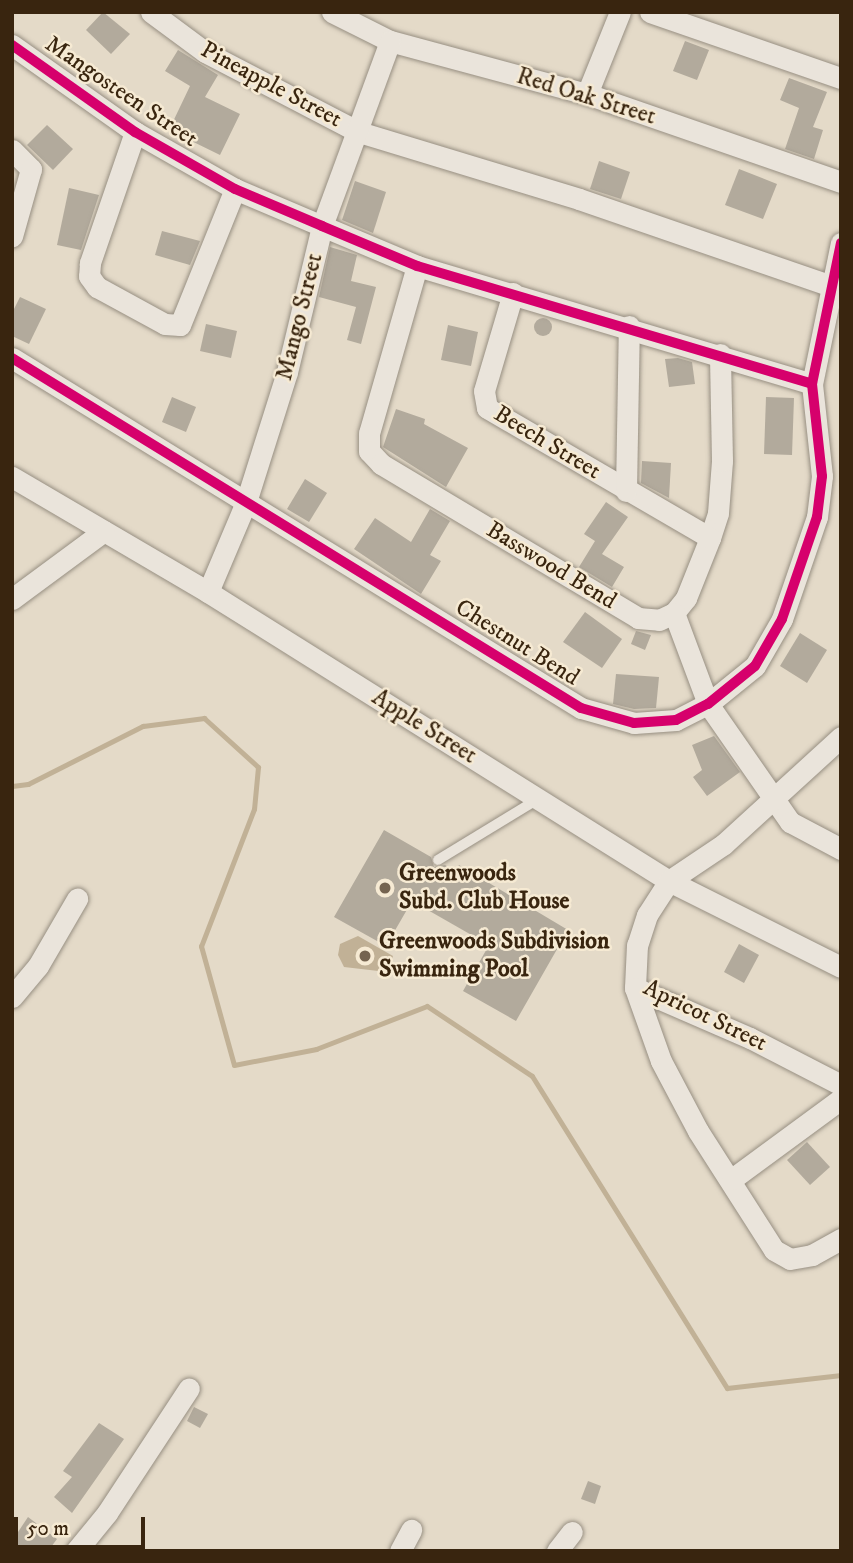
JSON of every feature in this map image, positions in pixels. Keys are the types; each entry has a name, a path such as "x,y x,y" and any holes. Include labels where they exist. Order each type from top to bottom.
{"street":[{"name":"Pineapple Street","path":"151,12 205,52 359,132 579,199 829,285"},
{"name":"Red Oak Street","path":"332,12 390,41 587,94 841,182"},
{"path":"587,94 620,12"},
{"path":"650,12 841,78"},
{"name":"Mango Street","path":"208,592 246,502 287,372 322,226 359,132 390,41"},
{"name":"Mangosteen Street","path":"12,45 135,132 235,189 322,226 417,265 720,354 812,384"},
{"path":"135,132 89,276 97,287 165,324 180,325 235,189"},
{"path":"12,150 31,169 12,236"},
{"name":"Chestnut Bend","path":"12,358 582,708 634,723 676,720 708,704 755,666 782,619 817,517 822,476 812,384 829,285 841,243"},
{"name":"Basswood Bend","path":"417,265 369,433 373,458 638,618 659,620 674,613"},
{"name":"Beech Street","path":"513,293 484,391 487,408 710,538"},
{"path":"626,491 629,327"},
{"path":"720,354 722,461 718,513 686,598 674,613 708,704 775,800 790,821 841,849"},
{"name":"Apple Street","path":"12,477 208,592 669,881 841,967"},
{"path":"12,600 104,531"},
{"name":"Apricot Street","path":"841,737 724,844 669,881 647,915 637,946 635,988 750,1038 841,1085"},
{"path":"12,997 38,965 77,899"},
{"path":"635,988 661,1060 698,1131 732,1179 774,1250 790,1259 812,1255 841,1239"},
{"path":"732,1179 841,1099"},
{"path":"76,1551 107,1513 188,1388"},
{"path":"400,1551 411,1530"},
{"path":"557,1551 572,1532"}],"lane":[{"path":"438,860 538,799"}],"shaded area":[{"name":"Greenwoods Subdivision Swimming Pool","path":"358,936 393,956 387,972 344,967 338,955 340,944"}],"building":[{"path":"103,12 130,34 111,54 86,30"},
{"path":"685,41 709,50 697,80 673,71"},
{"path":"178,50 218,75 205,97 240,114 220,155 169,130 190,86 165,71"},
{"path":"789,78 827,92 813,127 823,130 814,159 785,149 799,108 780,100"},
{"path":"47,125 73,149 53,170 27,145"},
{"path":"599,161 630,172 621,199 590,189"},
{"path":"739,169 777,184 763,219 725,205"},
{"path":"355,181 386,192 373,233 342,220"},
{"path":"69,188 99,195 81,250 57,245"},
{"path":"162,231 200,241 190,265 155,255"},
{"path":"330,247 357,255 351,281 376,287 361,344 347,340 356,307 319,297"},
{"path":"20,297 46,309 29,344 12,336 12,313"},
{"path":"539,318 547,318 552,327 550,334 539,336 534,331 534,323"},
{"path":"206,324 237,331 231,358 200,351"},
{"path":"448,325 478,332 471,366 441,360"},
{"path":"678,358 692,362 695,384 669,387 665,359"},
{"path":"172,397 196,407 186,432 162,422"},
{"path":"766,397 794,398 792,455 764,454"},
{"path":"396,409 425,419 424,424 468,448 446,487 383,447"},
{"path":"642,461 671,463 669,498 641,483"},
{"path":"305,479 327,493 309,522 287,509"},
{"path":"606,502 628,517 602,554 624,567 612,587 579,567 595,541 584,534"},
{"path":"430,509 450,521 430,555 441,561 421,594 354,549 375,518 411,542"},
{"path":"585,612 622,639 602,668 563,642"},
{"path":"636,631 651,635 645,650 631,644"},
{"path":"800,633 827,650 807,683 780,666"},
{"path":"616,674 659,677 656,708 634,709 613,704"},
{"path":"714,736 740,772 707,796 693,777 702,770 692,745"},
{"path":"384,830 431,857 434,867 445,865 456,871 459,865 568,930 516,1021 463,991 489,945 412,901 386,946 334,917"},
{"path":"739,944 759,955 744,983 724,972"},
{"path":"807,1142 830,1167 810,1185 787,1160"},
{"path":"194,1407 208,1414 200,1428 187,1421"},
{"path":"99,1423 124,1439 72,1513 54,1497 72,1477 63,1471"},
{"path":"588,1481 601,1486 595,1504 581,1499"},
{"path":"28,1517 57,1539 48,1551 25,1551 12,1541"}],"waterway":[{"path":"12,786 28,784 143,726 204,718 258,767 254,809 201,946 234,1065 316,1049 427,1006 532,1076 727,1388 841,1375"}],"cycle path":[{"path":"12,45 135,132 235,189 322,226 417,266 812,384"},
{"path":"12,358 581,708 634,723 676,720 708,704 755,666 782,619 817,517 822,476 812,384 841,243"}],"place":[{"name":"Greenwoods Subd. Club House","path":"385,888"},
{"name":"Greenwoods Subdivision Swimming Pool","path":"365,956"}]}
